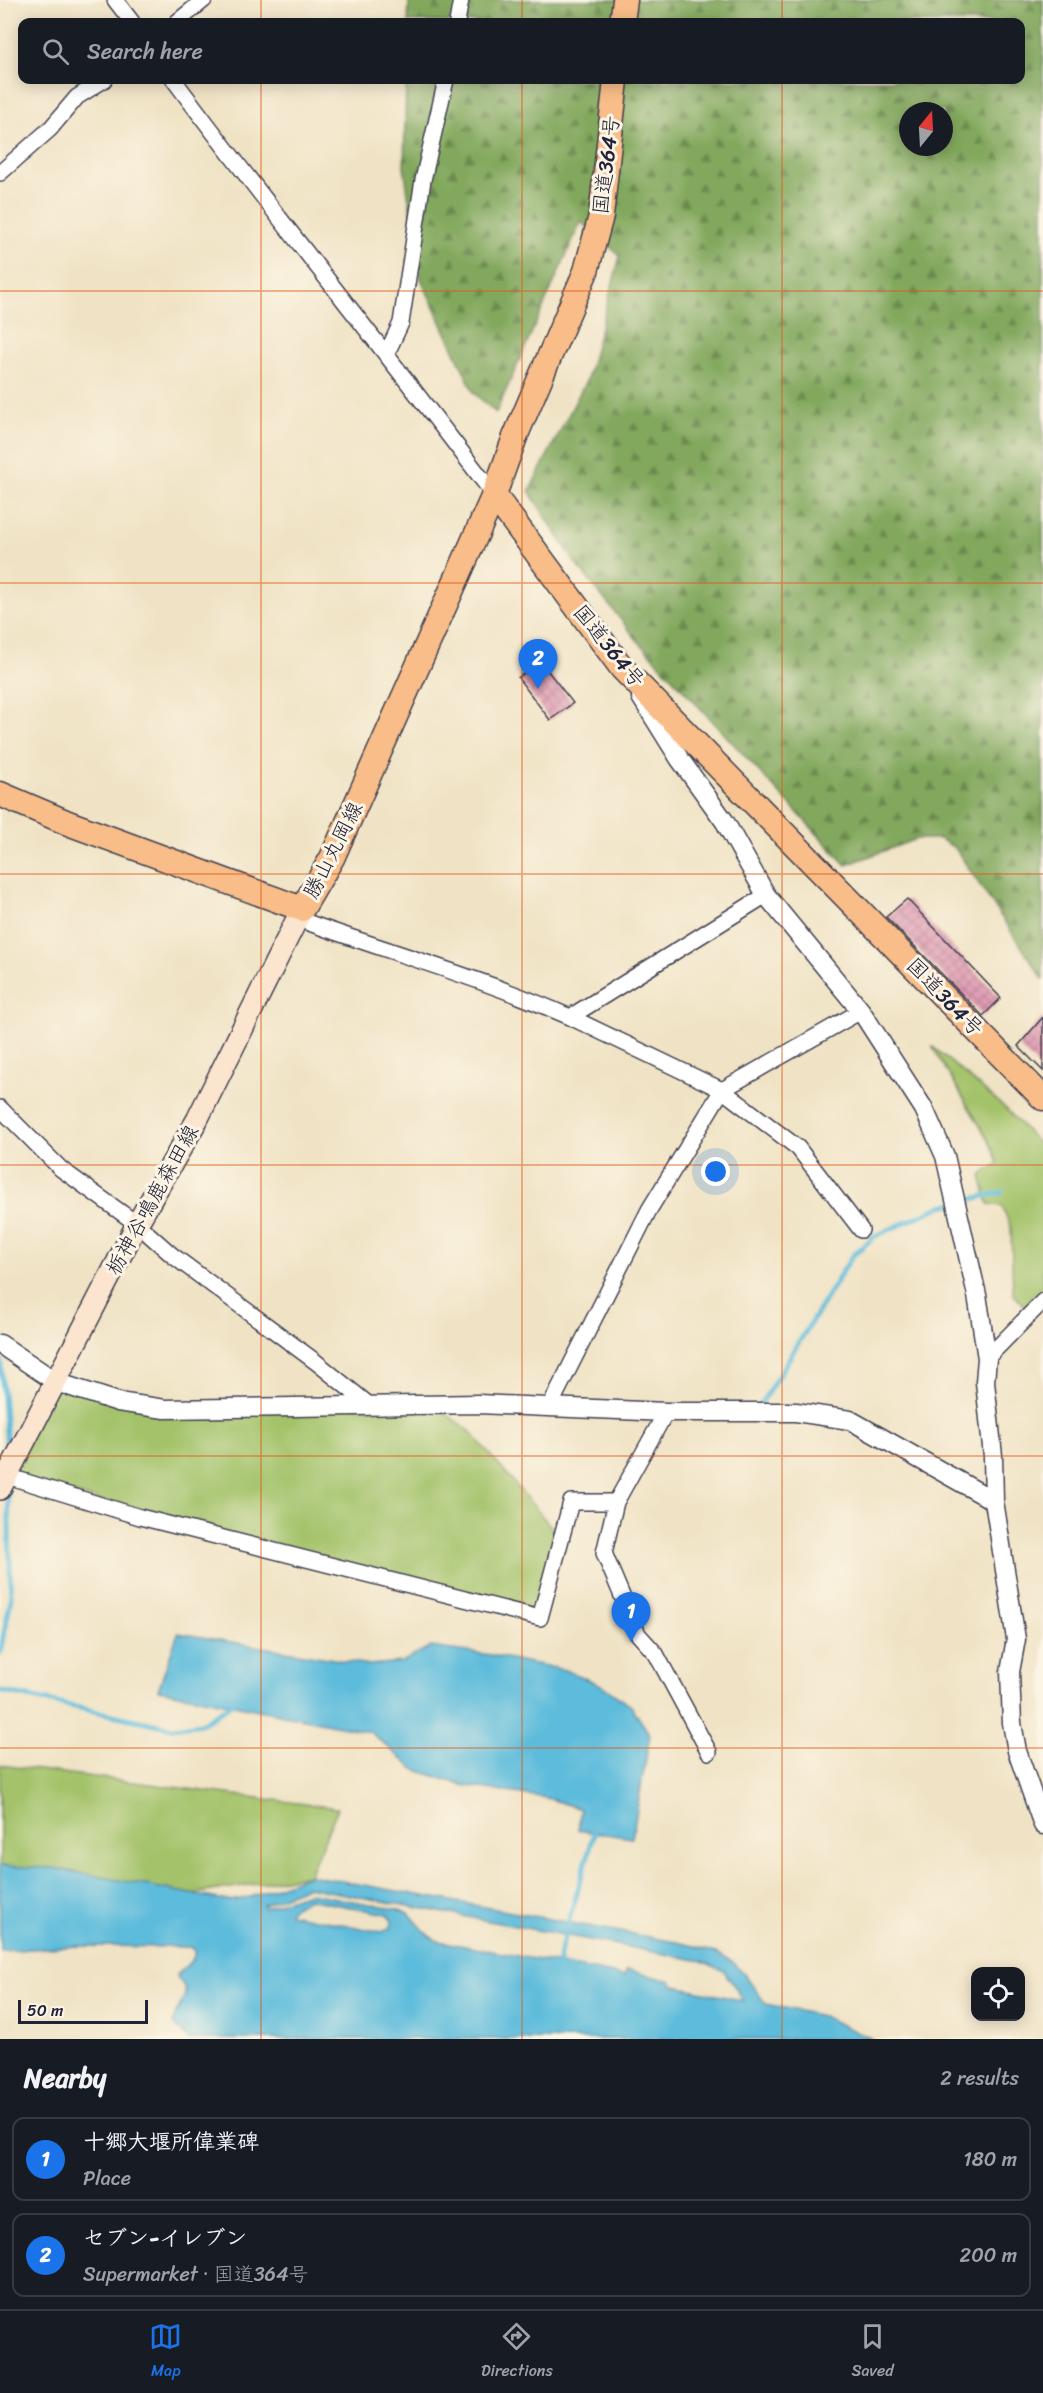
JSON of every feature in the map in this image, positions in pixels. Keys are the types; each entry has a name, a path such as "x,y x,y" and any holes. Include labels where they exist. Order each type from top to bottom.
{"main road":[{"path":"623,18 625,0"},
{"name":"国道364号","path":"616,84 601,216 586,271 515,437 494,495 622,668 1043,1098"},
{"name":"勝山丸岡線","path":"0,794 300,914 332,858 494,495"},
{"name":"栃神谷鳴鹿森田線","path":"4,1483 137,1224 197,1120 300,914"}],"street":[{"path":"115,0 129,18"},
{"path":"182,18 204,0"},
{"path":"458,18 461,0"},
{"path":"0,173 50,129 76,97 97,84"},
{"path":"177,84 221,144 387,352 494,495"},
{"path":"387,352 401,323 423,180 445,84"},
{"path":"622,668 679,758 725,822 766,895 861,1011 924,1109 945,1156 977,1295 987,1358 984,1382 993,1456 994,1501 1016,1639 1010,1672 1012,1723 1017,1751 1043,1825"},
{"path":"570,1017 766,895"},
{"path":"300,914 460,976 499,987 570,1017 722,1090 798,1148 861,1230"},
{"path":"549,1408 649,1210 722,1090 861,1011"},
{"path":"0,1108 61,1169 137,1224 172,1255 316,1362 368,1404"},
{"path":"987,1358 1043,1301"},
{"path":"0,1344 56,1382 118,1402 165,1409 478,1404 666,1412 796,1412 850,1420 994,1501"},
{"path":"666,1412 616,1502 604,1553 638,1634 656,1654 709,1752"},
{"path":"4,1483 540,1618 571,1502 616,1502"}],"green space":[{"path":"409,0 1043,0 1043,979 955,848 940,839 916,839 846,865 637,640 573,560 529,491 587,379 620,256 581,222 496,413 474,393 421,279 404,167 406,84 1025,84 1025,18 408,18"},
{"path":"932,1046 1005,1108 1043,1148 1043,1301 1031,1313 1013,1294 1011,1228 1002,1206 988,1204 981,1175 998,1163 989,1141"},
{"path":"56,1382 118,1402 439,1409 469,1430 560,1537 540,1618 7,1476"},
{"path":"0,1765 338,1808 309,1875 187,1895 0,1890"}],"water":[{"path":"178,1633 369,1665 402,1662 430,1647 491,1655 565,1670 601,1685 631,1706 650,1735 632,1838 578,1830 581,1809 547,1798 461,1785 414,1769 370,1732 158,1690"},
{"path":"0,1866 54,1868 229,1901 248,1898 309,1875 681,1943 713,1952 732,1962 766,2004 822,2016 872,2039 189,2039 173,2024 185,1995 185,1989 176,1976 192,1960 196,1952 191,1947 80,1946 0,1951","holes":["307,1887 702,1961 724,1971 744,2001 672,1985 672,1981 627,1970 624,1976 438,1941 429,1936 409,1913 396,1909 309,1893 264,1908 263,1905","308,1899 387,1914 392,1921 391,1927 382,1932 289,1914 291,1909"]}],"building":[{"path":"540,661 573,703 550,720 518,678"},
{"path":"907,899 1001,998 983,1016 886,917"},
{"path":"1043,1017 1043,1071 1018,1046"}],"waterway":[{"path":"759,1407 852,1256 875,1236 942,1206 1002,1192"},
{"path":"0,1351 8,1458"},
{"path":"0,1653 11,1599 8,1488"},
{"path":"0,1691 173,1728 201,1724 236,1701"},
{"path":"558,1972 560,1952 596,1827"}],"place":[{"name":"セブン-イレブン","path":"538,689"},
{"name":"十郷大堰所偉業碑","path":"631,1642"}]}
